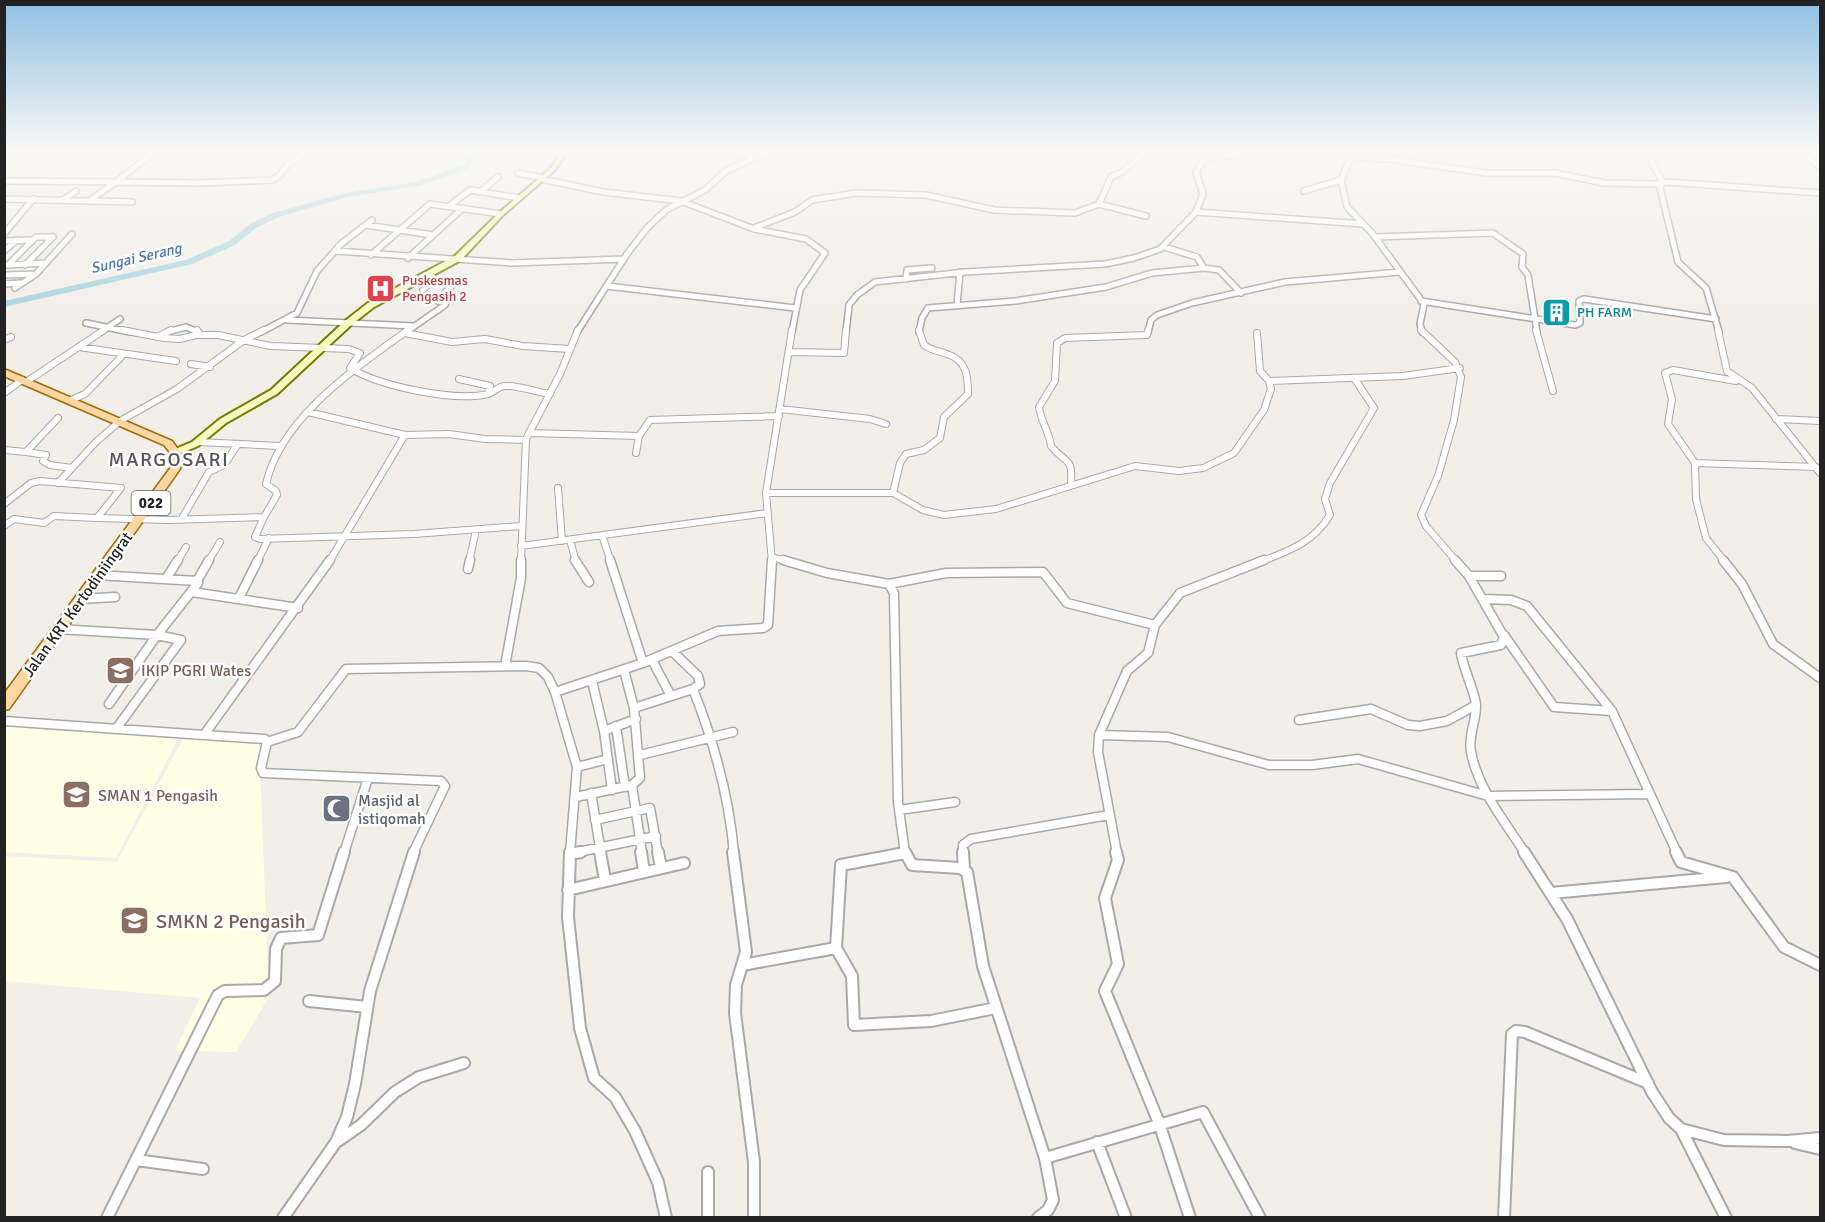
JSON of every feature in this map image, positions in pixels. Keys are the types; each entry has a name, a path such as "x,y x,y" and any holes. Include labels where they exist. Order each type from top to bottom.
{"main road":[{"path":"4,372 168,443 176,452"},
{"name":"Jalan KRT Kertodiniingrat","path":"4,705 176,467 178,456 176,452"}],"street":[{"path":"4,234 14,225 18,215 26,206"},
{"path":"371,255 427,206"},
{"path":"449,206 501,214"},
{"path":"176,452 198,442 223,421 274,392 348,323 382,298 453,261 510,206"},
{"path":"505,666 521,578 521,526 527,436 550,394 575,335 647,228 673,206"},
{"path":"555,692 673,652 718,631 766,627 769,622 772,557 766,493 790,352 795,308 800,290 825,253 806,239 753,229 694,206"},
{"path":"753,229 802,206"},
{"path":"976,206 994,210 1071,213 1095,206"},
{"path":"1107,206 1146,216"},
{"path":"790,352 844,353 849,307 854,298 875,282 960,272 1105,264 1147,255 1164,247 1196,212 1198,206"},
{"path":"1347,206 1375,237 1425,306 1419,322 1422,330 1460,368 1461,391 1438,476 1434,488 1424,502 1421,515 1426,526 1469,576 1502,633 1554,706 1612,711"},
{"path":"1667,206 1678,262 1706,288 1716,319 1727,371 1752,388 1818,470"},
{"path":"408,258 463,208"},
{"path":"1196,212 1363,224"},
{"path":"58,483 120,421 177,390 244,340 299,311 313,279 334,251 369,222 433,235"},
{"path":"1375,237 1493,233 1523,254 1522,267 1528,275 1533,318 1553,391"},
{"path":"15,288 36,274 72,234"},
{"path":"6,265 32,240 38,237 53,237 25,265"},
{"path":"5,250 17,240"},
{"path":"4,241 32,240"},
{"path":"1164,247 1197,257 1204,268"},
{"path":"334,251 453,261 533,264 584,259 624,259"},
{"path":"6,265 46,263"},
{"path":"906,279 908,270 933,268"},
{"path":"893,493 900,463 906,454 924,450 940,438 944,417 968,394 968,372 956,358 942,351 929,349 920,340 918,332 923,313 928,308 1015,301 1073,293 1106,287 1152,273 1204,268 1219,270 1241,293"},
{"path":"957,305 960,272"},
{"path":"1071,485 1072,468 1068,460 1054,451 1051,446 1049,431 1041,420 1039,408 1055,381 1057,343 1065,338 1147,335 1151,320 1172,308 1304,279 1400,272"},
{"path":"4,275 36,274"},
{"path":"424,276 453,285 438,301 446,303 444,307 414,326 308,412 280,446 270,463 265,481 268,487 276,491 277,495 255,537 344,536 521,526"},
{"path":"423,290 434,278"},
{"path":"4,284 22,283"},
{"path":"607,286 795,308"},
{"path":"1421,301 1579,325 1579,301 1584,299 1716,319"},
{"path":"4,393 120,319"},
{"path":"285,320 414,326"},
{"path":"86,323 158,337 180,339 200,334 218,335 271,346 323,346 359,351 359,355 350,365 355,373 382,383 414,389 488,394 502,386 550,394"},
{"path":"158,337 172,329 182,327 195,329 200,334"},
{"path":"405,333 452,342 485,339 519,345 570,349"},
{"path":"766,493 893,493 923,510 944,515 996,509 1135,466 1179,471 1203,468 1234,453 1264,410 1271,389 1269,381 1260,371 1257,333"},
{"path":"79,347 176,361"},
{"path":"71,400 85,394 123,355"},
{"path":"191,364 210,367"},
{"path":"1269,381 1403,376 1460,368"},
{"path":"1742,382 1673,370 1665,373 1672,399 1668,424 1695,463 1696,499 1706,538 1742,584 1773,644 1821,678"},
{"path":"1190,1218 1159,1123 1105,991 1118,964 1106,898 1118,860 1098,752 1099,735 1126,671 1148,653 1155,625 1180,593 1298,547 1321,530 1330,515 1325,499 1330,483 1374,408 1354,378"},
{"path":"459,379 489,386 488,394"},
{"path":"636,453 639,435 648,421 655,419 691,420 801,409 843,417 870,418 886,424"},
{"path":"308,412 405,435 449,434 485,439 527,436 639,435"},
{"path":"26,452 58,418"},
{"path":"1776,419 1821,422"},
{"path":"204,735 298,608 405,435"},
{"path":"198,442 280,446"},
{"path":"181,520 208,472 224,465 238,444"},
{"path":"4,450 46,455 44,463 72,468"},
{"path":"1695,463 1818,470"},
{"path":"4,504 32,482 121,488 97,518"},
{"path":"558,488 566,540 576,563 588,582"},
{"path":"521,546 767,513"},
{"path":"4,526 14,519 44,523 54,516 181,520 264,517"},
{"path":"468,569 476,530"},
{"path":"602,535 647,661 671,696"},
{"path":"239,598 269,538"},
{"path":"109,704 157,635 192,592 220,542"},
{"path":"166,579 186,547"},
{"path":"772,557 827,573 889,584 946,573 1043,572 1067,603 1155,625"},
{"path":"98,575 197,581"},
{"path":"1469,576 1501,576"},
{"path":"889,584 894,593 899,810 905,853 908,861 918,867 964,869"},
{"path":"192,592 298,608"},
{"path":"80,599 115,597"},
{"path":"1484,599 1506,598 1519,601 1527,606 1612,711 1681,862 1733,877 1784,947 1821,965"},
{"path":"58,629 181,638 181,642 116,729"},
{"path":"1502,633 1504,638 1501,645 1461,652 1463,668 1476,705 1470,732 1471,752 1488,796 1567,919 1648,1083 1660,1105 1681,1129 1726,1218"},
{"path":"634,708 693,689 700,684 700,679 673,652"},
{"path":"4,720 265,740 267,742 298,732 346,669 505,666 539,668 548,676 555,692 577,767 568,890 573,977 580,1029 591,1072 596,1080 615,1097 635,1131 658,1182 666,1218"},
{"path":"576,798 628,786 640,778 636,719 624,670"},
{"path":"592,681 604,731 612,790"},
{"path":"693,689 712,737 731,823 738,903 746,952 736,985 735,1014 753,1162 754,1218"},
{"path":"1299,720 1371,709 1408,725 1420,726 1447,721 1476,705"},
{"path":"604,731 636,719"},
{"path":"616,726 635,810 644,871"},
{"path":"640,755 733,732"},
{"path":"1099,735 1168,737 1269,765 1312,765 1358,759 1488,796 1649,794"},
{"path":"267,742 261,768 263,773 439,781 445,786 413,855 369,991 354,1092 347,1117 336,1142 283,1218"},
{"path":"577,767 608,759"},
{"path":"107,1218 218,994 225,991 264,990 275,981 276,949 281,938 318,934 368,777"},
{"path":"591,794 605,880"},
{"path":"899,810 955,802"},
{"path":"596,820 635,810 652,809 661,868"},
{"path":"1038,1218 1048,1210 1053,1200 1045,1158 983,966 968,876 964,869 963,848 968,840 1109,814"},
{"path":"570,854 656,836"},
{"path":"905,853 841,865 836,948 852,976 854,1025 931,1022 996,1008"},
{"path":"568,890 684,863"},
{"path":"1551,893 1733,877"},
{"path":"742,965 836,948"},
{"path":"309,1001 366,1007"},
{"path":"1504,1218 1512,1034 1516,1031 1525,1032 1648,1083"},
{"path":"336,1142 361,1125 395,1092 419,1077 464,1063"},
{"path":"1045,1158 1203,1112 1260,1218"},
{"path":"1681,1129 1724,1140 1788,1141 1821,1138"},
{"path":"1788,1141 1821,1149"},
{"path":"1097,1142 1126,1218"},
{"path":"136,1160 203,1169"},
{"path":"708,1172 708,1218"}],"shaded area":[{"name":"SMAN 1 Pengasih","path":"4,724 179,737 116,858 5,852"},
{"name":"SMKN 2 Pengasih","path":"183,739 259,743 269,997 236,1052 175,1051 200,998 5,981 4,856 117,862"}],"waterway":[{"name":"Sungai Serang","path":"4,304 189,262 232,243 253,226 276,215 307,206"}],"place":[{"name":"Puskesmas Pengasih 2","path":"381,288"},
{"name":"PH FARM","path":"1556,312"},
{"name":"IKIP PGRI Wates","path":"120,670"},
{"name":"SMAN 1 Pengasih","path":"77,795"},
{"name":"Masjid al istiqomah","path":"337,809"},
{"name":"SMKN 2 Pengasih","path":"135,921"}],"district":[{"name":"MARGOSARI","path":"169,459"}]}
